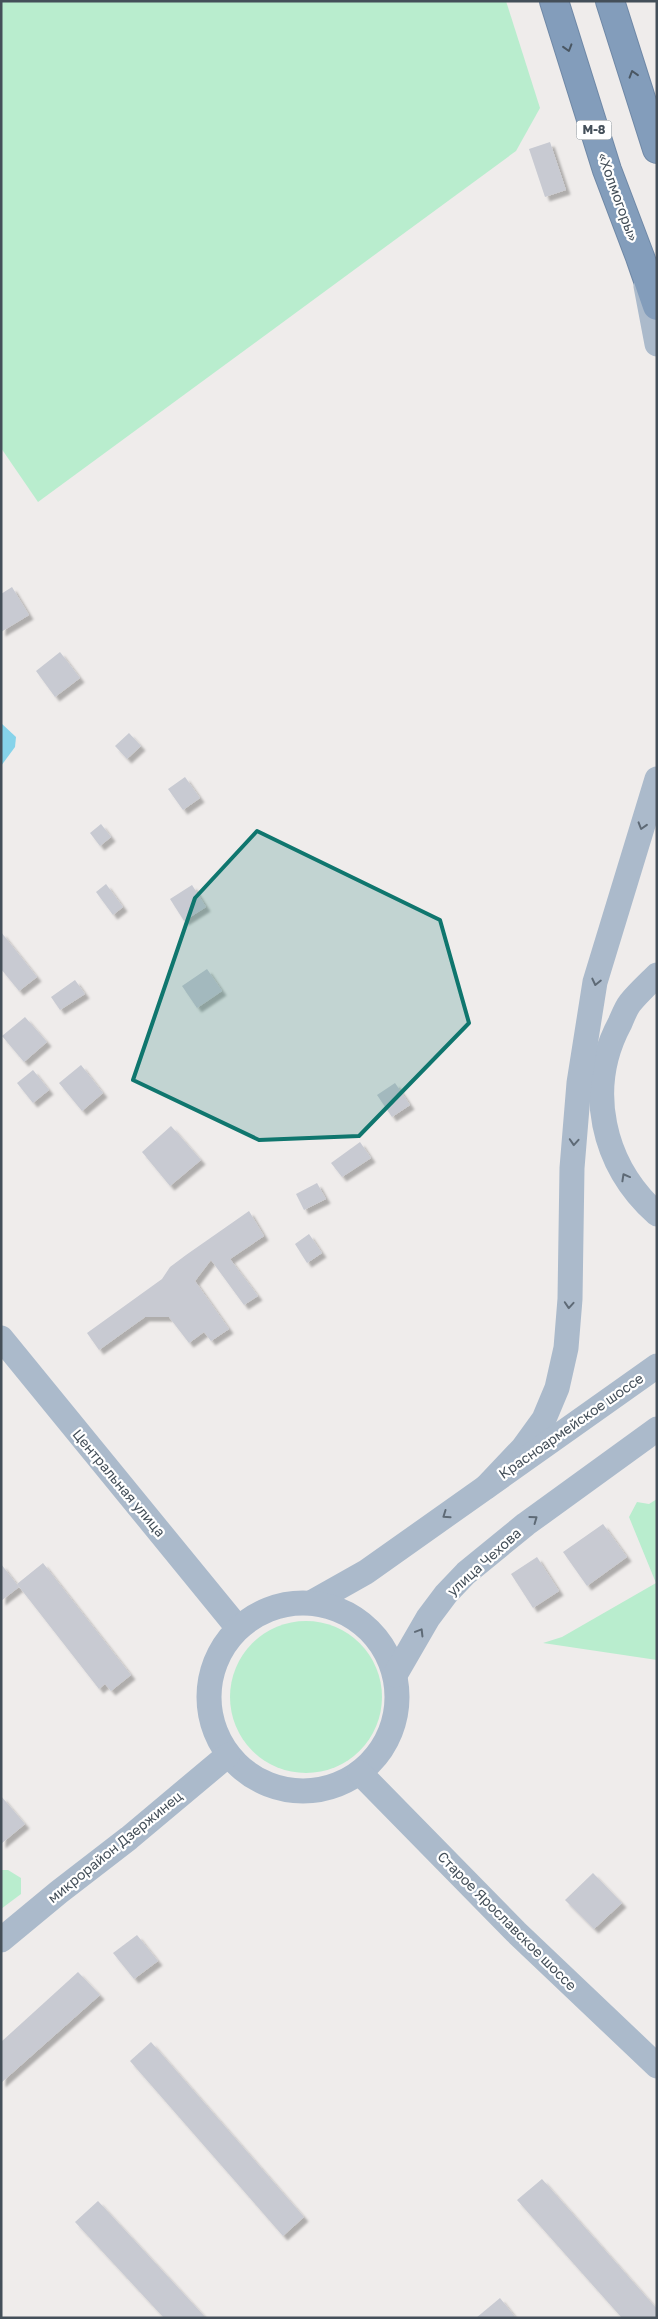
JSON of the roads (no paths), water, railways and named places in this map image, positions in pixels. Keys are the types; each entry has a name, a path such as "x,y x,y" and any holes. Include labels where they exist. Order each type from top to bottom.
{"highway":[{"name":"«Холмогоры»","path":"554,1 607,170 657,306"},
{"path":"610,1 657,149"}],"main road":[{"path":"640,257 657,344"},
{"path":"311,1602 366,1572 486,1487 523,1448 544,1419 557,1388 566,1348 570,1299 572,1168 580,1074 596,982 657,779"},
{"path":"657,975 630,1003 611,1039 601,1081 604,1121 615,1156 628,1183 657,1214"},
{"name":"Центральная улица","path":"1,1338 238,1628"},
{"name":"Красноармейское шоссе","path":"486,1487 657,1366"},
{"path":"573,1490 657,1429"},
{"path":"573,1490 657,1449"},
{"name":"улица Чехова","path":"395,1675 428,1618 446,1594 466,1573 503,1542 573,1490"},
{"path":"311,1602 340,1609 365,1625 384,1647 395,1675 397,1711 384,1746 360,1773 327,1789 290,1791 256,1779 228,1755 214,1730 208,1704 211,1676 221,1650 238,1628 260,1613 276,1607 285,1604 311,1602"},
{"name":"микрорайон Дзержинец","path":"1,1940 129,1838 228,1755"},
{"name":"Старое Ярославское шоссе","path":"360,1773 516,1932 657,2066"}],"water":[{"path":"1,723 16,737 15,747 1,766"}]}
